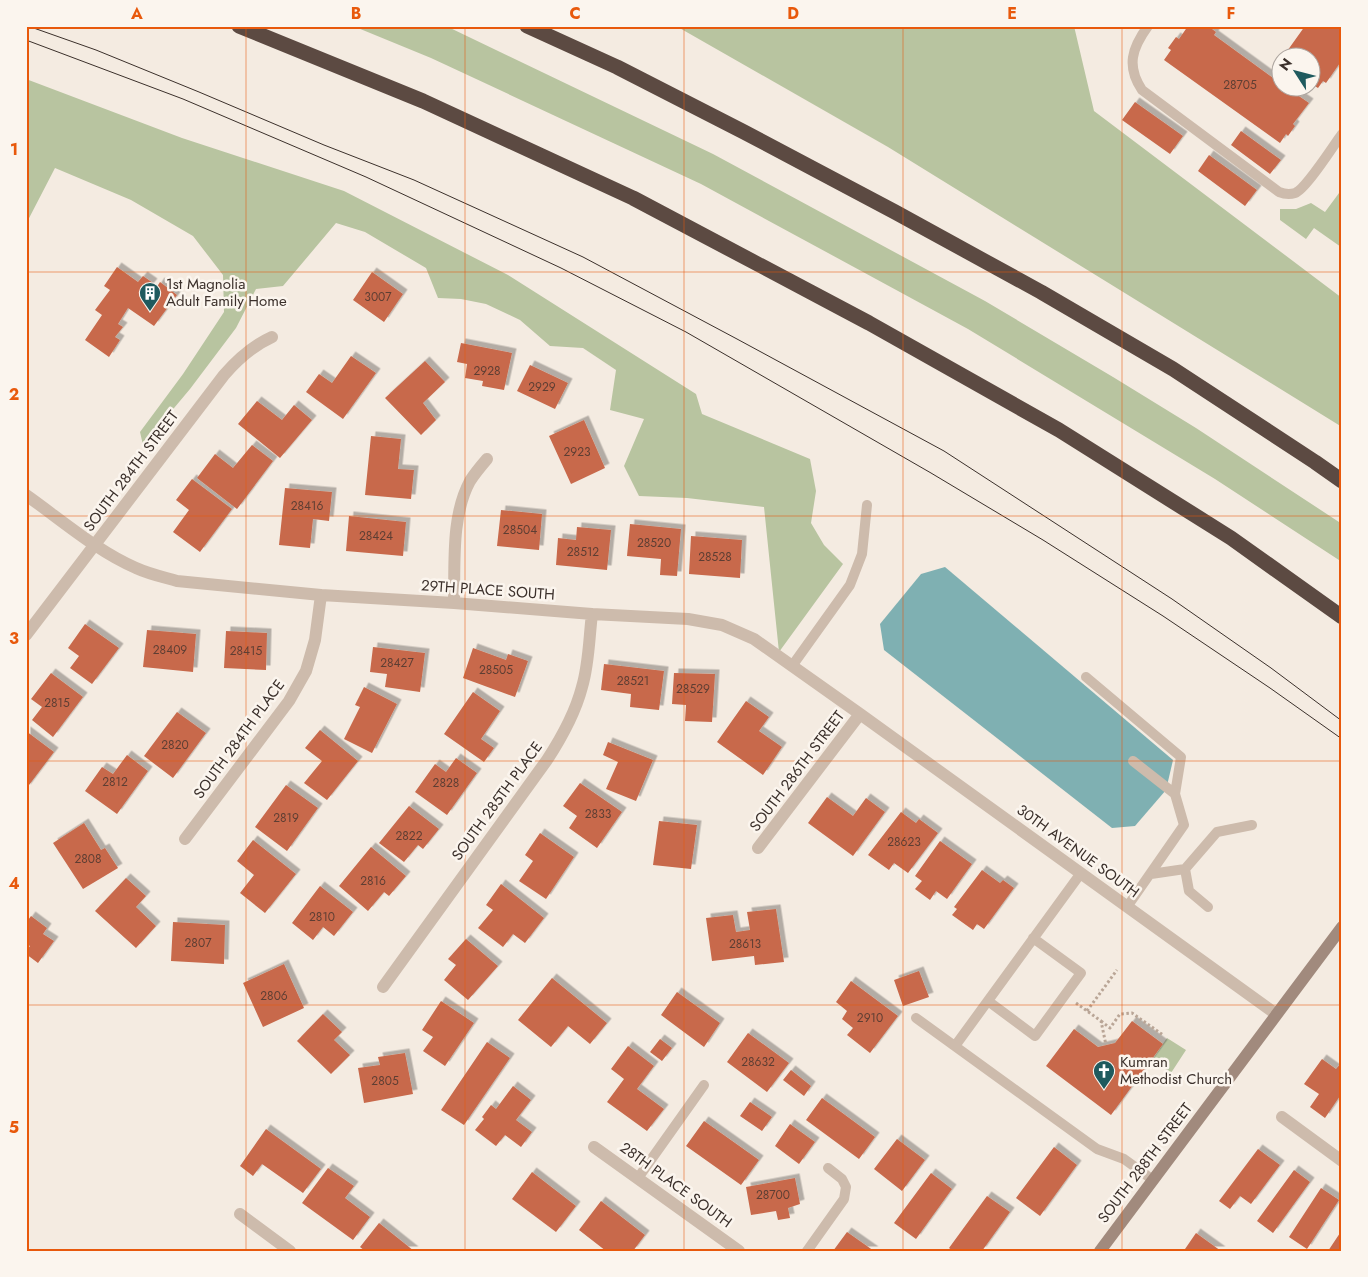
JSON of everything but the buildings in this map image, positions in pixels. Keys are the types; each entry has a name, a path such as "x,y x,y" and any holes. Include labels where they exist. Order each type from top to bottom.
{"highway":[{"path":"239,26 424,101 624,194 870,323 1060,430 1231,538 1342,617"},
{"path":"527,26 617,67 744,132 1041,292 1173,369 1342,480"}],"main road":[{"name":"SOUTH 288TH STREET","path":"1100,1251 1342,927"}],"street":[{"name":"SOUTH 284TH STREET","path":"26,635 228,371 253,347 272,338"},
{"path":"454,603 457,526 460,509 464,494 471,480 487,459"},
{"name":"29TH PLACE SOUTH","path":"26,495 119,560 158,576 177,581 321,595 688,619 722,625 754,639 860,714"},
{"name":"SOUTH 284TH PLACE","path":"185,839 289,701 306,671 315,640 321,595"},
{"name":"SOUTH 285TH PLACE","path":"383,987 547,760 567,728 583,686 592,614"},
{"name":"SOUTH 286TH STREET","path":"758,848 860,714"},
{"name":"30TH AVENUE SOUTH","path":"860,714 1276,1014"},
{"path":"1282,1117 1342,1161"},
{"name":"28TH PLACE SOUTH","path":"594,1146 739,1251"},
{"path":"240,1214 290,1251"}],"lane":[{"path":"1148,26 1138,39 1132,56 1135,80 1142,90 1279,192 1286,194 1296,193 1305,184 1342,134"},
{"path":"792,666 850,585 862,554 866,506"},
{"path":"1086,677 1181,756 1174,794 1184,825 1127,907"},
{"path":"1133,761 1174,794"},
{"path":"1151,874 1185,869 1217,832 1252,826"},
{"path":"1185,869 1189,890 1208,907"},
{"path":"955,1046 1081,873"},
{"path":"988,1001 1035,1036 1081,973 1033,938"},
{"path":"916,1018 1097,1149 1124,1159 1153,1180"},
{"path":"638,1178 704,1085"},
{"path":"807,1251 844,1199 846,1187 842,1179 828,1168"}],"path":[{"path":"1087,1011 1117,970"},
{"path":"1065,995 1110,1028 1120,1014 1132,1013 1163,1035"},
{"path":"1101,1021 1106,1045"}],"green space":[{"path":"353,26 446,26 713,154 985,301 1196,428 1342,524 1342,562 1215,479 968,329 701,184 431,58"},
{"path":"676,26 1074,26 1094,111 1342,298 1342,427 888,147"},
{"path":"26,79 182,138 344,191 508,275 696,394 702,414 810,459 816,491 811,523 824,545 843,564 779,652 764,507 687,498 639,496 624,466 644,419 610,410 616,370 583,348 550,346 520,320 486,304 461,299 438,298 426,268 365,232 336,223 283,286 256,289 236,328 190,389 143,445 140,432 183,374 224,312 223,275 193,236 131,200 55,168 26,224"},
{"path":"1342,189 1341,247 1314,228 1306,239 1280,220 1280,209 1296,209 1311,203 1325,212"},
{"path":"1167,1038 1186,1050 1171,1073 1152,1060"}],"water":[{"path":"945,567 1173,760 1166,790 1135,826 1112,828 884,650 880,624 921,574"}],"tram line":[{"path":"28,26 96,50 324,145 414,180 583,257 944,451 1172,599 1271,668 1342,721"},
{"path":"26,40 183,99 366,177 561,268 686,332 931,473 1043,540 1163,616 1342,739"}],"place":[{"name":"1st Magnolia Adult Family Home","path":"150,312"},
{"name":"Kumran Methodist Church","path":"1104,1090"}]}
